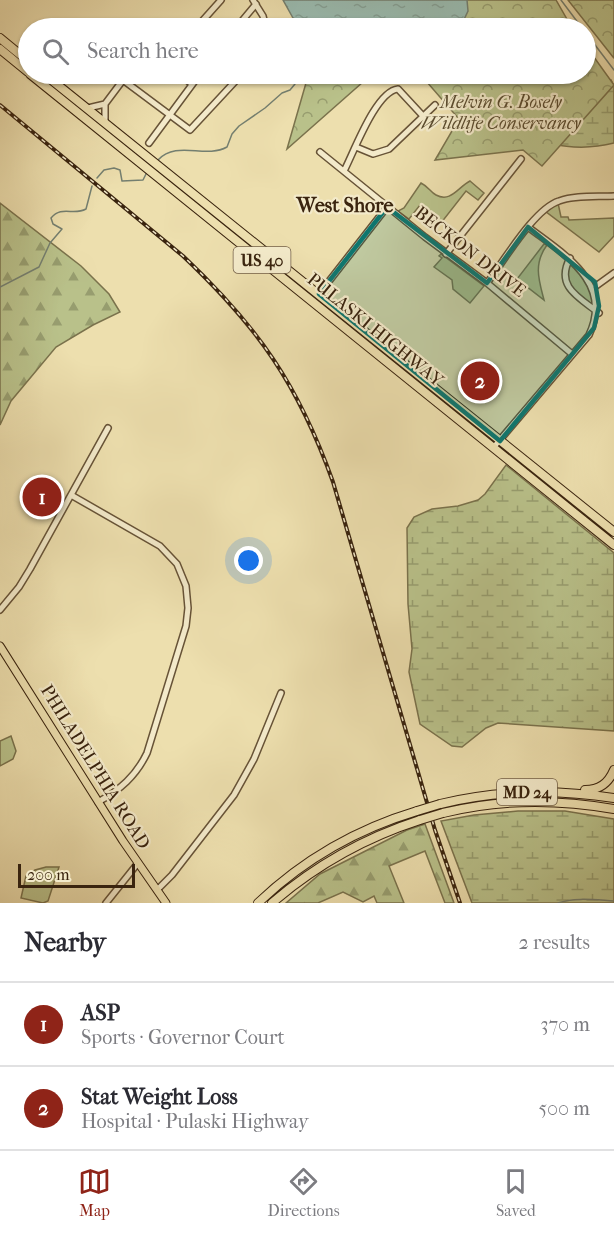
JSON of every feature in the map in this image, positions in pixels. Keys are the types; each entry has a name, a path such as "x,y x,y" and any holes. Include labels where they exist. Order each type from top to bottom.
{"highway":[{"path":"0,38 18,53"},
{"name":"PULASKI HIGHWAY","path":"0,49 18,64"},
{"name":"PULASKI HIGHWAY","path":"43,84 614,546"},
{"name":"PULASKI HIGHWAY","path":"56,84 614,532"},
{"path":"586,510 591,510 609,524 614,524"},
{"path":"562,792 599,788 608,781 614,770"},
{"name":"MD 24","path":"258,903 291,875 329,849 379,824 440,804 501,793 562,792 613,795"},
{"path":"612,808 613,795"},
{"name":"MD 24","path":"272,903 338,855 377,835 443,813 514,802 564,802 612,808"}],"main road":[{"name":"PHILADELPHIA ROAD","path":"0,646 98,802 166,903"}],"street":[{"path":"205,18 221,0"},
{"path":"243,18 254,2 264,18"},
{"path":"105,123 105,104 120,84"},
{"path":"128,84 190,130 233,84"},
{"path":"149,143 192,84"},
{"path":"344,171 375,107 394,88 398,89 423,116"},
{"path":"86,108 105,104"},
{"path":"356,147 374,154 384,152 435,105"},
{"name":"BECKON DRIVE","path":"320,152 446,254 487,283 572,354"},
{"path":"446,254 521,159"},
{"path":"487,283 542,211 559,201 578,197 614,196"},
{"path":"319,294 387,207"},
{"path":"493,448 594,328 599,313 596,286 587,272 528,227"},
{"path":"570,258 564,272 567,285 599,313"},
{"path":"596,286 614,273"},
{"path":"0,609 30,569 108,428"},
{"path":"71,495 153,541 166,552 180,571 188,600 186,626 147,753 141,766 128,782 98,802"},
{"path":"157,890 172,875 234,795 254,759 281,693"},
{"path":"106,903 138,863"}],"highlighted area":[{"path":"387,207 487,283 528,227 595,282 599,306 594,328 500,441 319,294"}],"green space":[{"path":"317,0 556,0 566,18 332,18"},
{"name":"Melvin G. Bosely Wildlife Conservancy","path":"568,0 614,0 614,58 596,35 596,18 582,18"},
{"name":"Melvin G. Bosely Wildlife Conservancy","path":"596,60 614,85 542,166 523,150 435,160 459,119 429,84 596,84"},
{"path":"596,76 611,80 614,86 614,143 578,147 555,145 519,136 575,84 596,84"},
{"name":"Melvin G. Bosely Wildlife Conservancy","path":"306,84 361,84 287,149"},
{"path":"470,181 484,193 478,200 466,191 441,223 420,205 409,219 398,211 404,208 421,183 436,195 446,197"},
{"path":"0,203 81,266 109,294 120,312 56,347 11,401 0,425"},
{"path":"558,203 561,217 568,217 569,220 614,218 614,236 599,252 545,211"},
{"path":"544,244 547,245 540,259 538,272 544,300 517,279"},
{"path":"441,254 484,286 470,303 453,289 452,280 434,267 442,258 439,256"},
{"path":"570,263 582,272 595,305 591,305 571,289 565,273"},
{"path":"506,465 614,553 614,731 498,723 486,728 462,747 452,746 420,724 409,672 412,649 408,604 407,528 414,517 432,509 458,506 478,500"},
{"path":"11,736 16,751 13,759 0,766 0,741"},
{"path":"518,811 565,811 614,819 614,903 472,903 441,821"},
{"path":"425,824 454,903 445,903 425,851 389,866 404,903 377,903 374,896 363,902 343,892 318,903 286,903 320,874 407,830"},
{"path":"46,867 59,867 48,901 43,903 21,898 26,876"}],"water":[{"path":"283,0 467,0 468,11 465,18 293,18"}],"waterway":[{"path":"561,0 574,18"},
{"path":"596,46 614,70"},
{"path":"158,160 174,151 210,151 227,147 232,134 239,126 282,93 290,90 295,84"},
{"path":"97,178 104,170 114,168 120,170 122,181 143,180 147,172"},
{"path":"0,287 39,267 50,243 62,229 53,224 51,218 59,212 77,212 86,209 92,186"},
{"path":"558,903 578,899 614,901"}],"railway":[{"path":"0,105 183,256 210,282 254,333 290,386 320,447 333,482 435,830 460,903"}],"place":[{"name":"Stat Weight Loss","path":"480,381"},
{"name":"ASP","path":"42,497"}],"district":[{"name":"West Shore","path":"345,205"}]}
